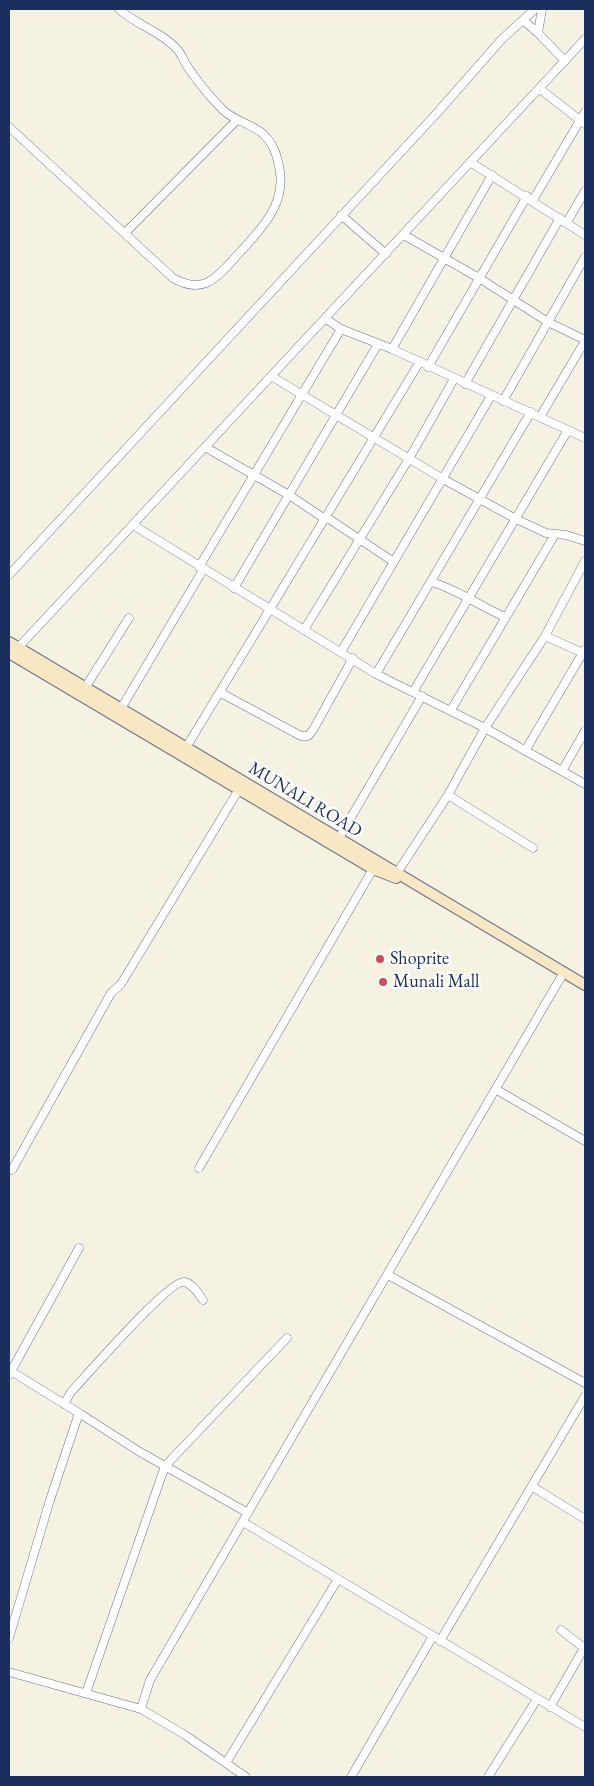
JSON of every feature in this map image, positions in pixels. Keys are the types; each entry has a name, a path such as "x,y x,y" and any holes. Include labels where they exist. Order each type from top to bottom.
{"main road":[{"name":"MUNALI ROAD","path":"9,642 13,652 396,875 562,975 585,992"},
{"name":"MUNALI ROAD","path":"13,652 85,688 119,713"},
{"name":"MUNALI ROAD","path":"337,842 373,869 396,875"},
{"name":"MUNALI ROAD","path":"562,975 585,985"}],"street":[{"path":"9,127 173,278 186,285 198,286 216,279 264,226 282,191 282,178 272,143 261,132 224,111 186,65 178,49 163,36 135,22 119,9"},
{"path":"9,575 502,39 535,9"},
{"path":"538,33 542,9"},
{"path":"522,20 538,33 565,61"},
{"path":"13,652 326,319 585,39"},
{"path":"540,89 582,122"},
{"path":"428,367 479,278 530,198 582,122 585,112"},
{"path":"124,234 237,120"},
{"path":"470,162 585,234"},
{"path":"392,349 492,175"},
{"path":"465,384 563,220 585,191"},
{"path":"341,215 386,254"},
{"path":"404,235 479,278 548,322 585,340 540,417"},
{"path":"503,401 585,257"},
{"path":"326,319 341,329 392,349 491,396 584,436"},
{"path":"119,713 253,475 341,329"},
{"path":"234,588 378,344"},
{"path":"184,752 221,693 268,608 326,518 419,362"},
{"path":"272,376 410,457 443,479 516,519 554,536 566,535 585,541"},
{"path":"304,630 410,457 454,379"},
{"path":"341,652 491,396"},
{"path":"376,674 432,582 478,498 531,412"},
{"path":"413,692 469,601 568,430"},
{"path":"205,447 289,495 394,562"},
{"path":"133,525 234,588 353,658 376,674 451,710 585,784"},
{"path":"451,710 554,536"},
{"path":"396,875 448,795 485,728 546,636 585,562"},
{"path":"432,582 453,589 469,601 505,617"},
{"path":"85,688 130,618"},
{"path":"525,751 584,651 546,636"},
{"path":"221,693 301,736 308,736 353,658"},
{"path":"337,842 422,696"},
{"path":"562,771 585,731"},
{"path":"12,1170 111,993 121,984 241,786"},
{"path":"448,795 533,848"},
{"path":"199,1168 373,869"},
{"path":"141,1709 150,1680 497,1090 562,975"},
{"path":"497,1090 585,1141"},
{"path":"80,1248 10,1372 165,1466 248,1513"},
{"path":"388,1275 585,1383"},
{"path":"64,1404 71,1392 129,1328 178,1282 185,1281 192,1286 203,1300"},
{"path":"86,1692 165,1466 287,1338"},
{"path":"440,1641 533,1487 585,1396"},
{"path":"9,1638 50,1500 79,1413"},
{"path":"533,1487 585,1519"},
{"path":"243,1522 585,1727"},
{"path":"226,1763 338,1579"},
{"path":"550,1707 584,1648 561,1630"},
{"path":"351,1777 433,1636"},
{"path":"9,1672 86,1692 141,1709 186,1735 246,1777"},
{"path":"488,1777 537,1699"}],"place":[{"name":"Shoprite","path":"380,959"},
{"name":"Munali Mall","path":"383,982"}]}
